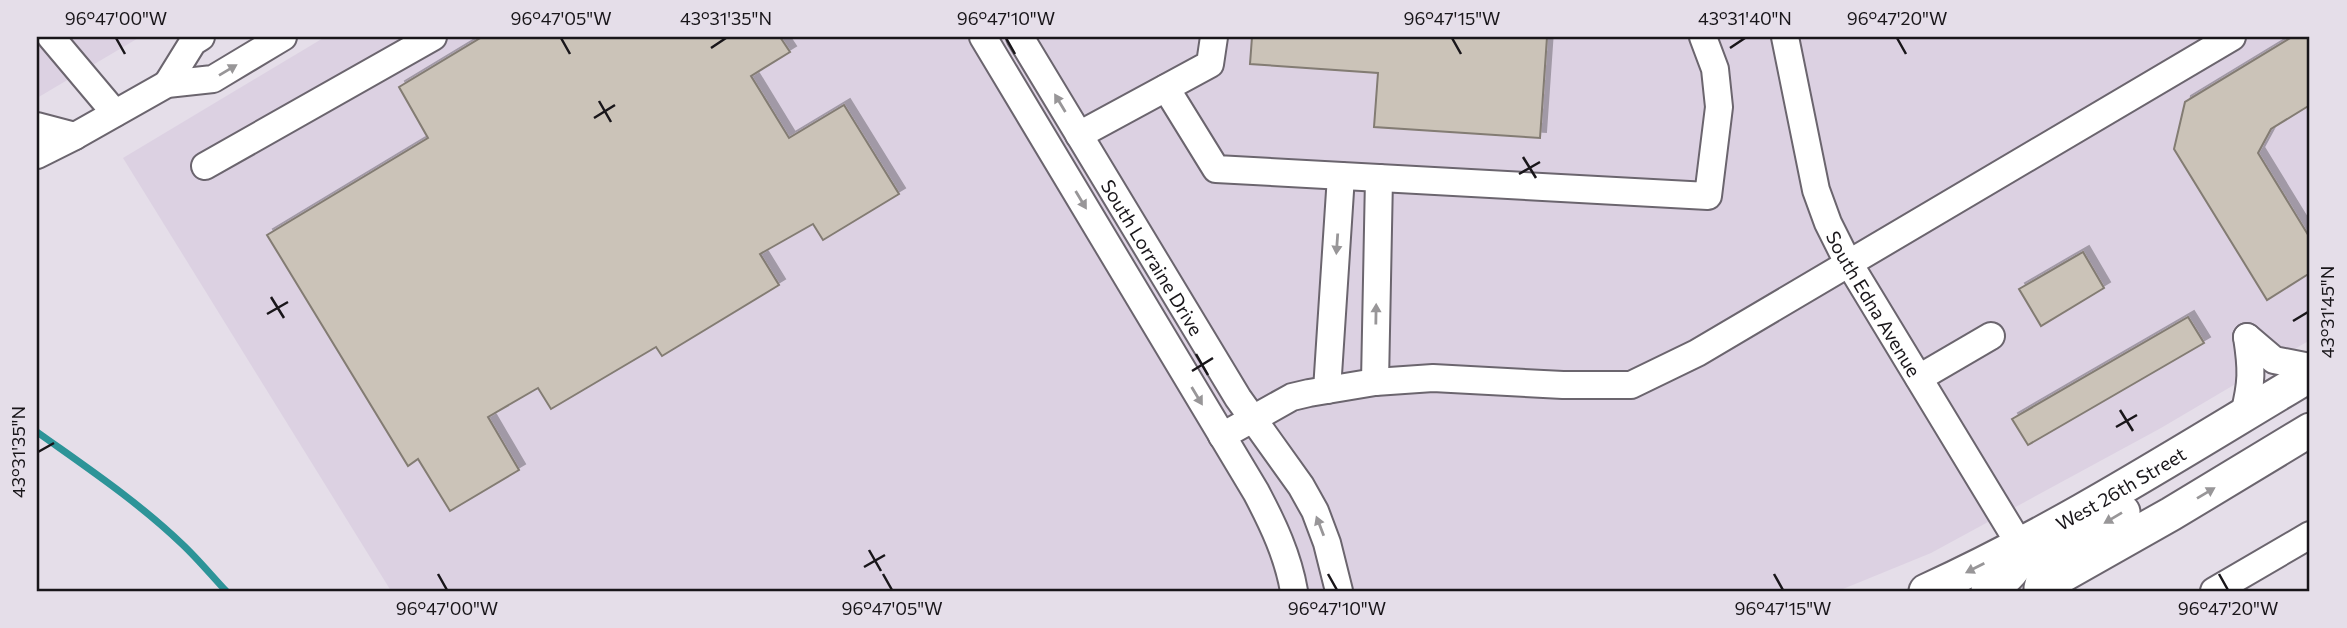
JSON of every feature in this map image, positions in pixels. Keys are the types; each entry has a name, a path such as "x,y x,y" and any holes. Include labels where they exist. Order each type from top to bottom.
{"main road":[{"name":"West 26th Street","path":"1926,591 2020,545 2087,508 2310,374"},
{"path":"2039,590 2046,569 2055,554 2243,439 2310,382"},
{"path":"2039,590 2310,430"},
{"path":"1988,591 2004,580 2017,565 2020,545"}],"street":[{"path":"51,37 115,113"},
{"path":"167,84 193,42 201,37"},
{"path":"37,155 167,84 213,79 284,37"},
{"path":"205,166 433,37"},
{"name":"South Lorraine Drive","path":"983,37 1256,492 1286,557 1294,591"},
{"name":"South Lorraine Drive","path":"1020,37 1238,398 1286,461 1315,511 1327,542 1339,591"},
{"path":"1079,135 1210,64 1214,37"},
{"path":"1166,88 1216,169 1708,196 1720,107 1714,69 1703,37"},
{"name":"South Edna Avenue","path":"1785,37 1816,190 1828,223 2020,545"},
{"path":"1222,436 1292,397 1375,382 1433,378 1563,385 1631,385 1697,353 2232,37"},
{"path":"37,126 75,136"},
{"path":"1327,390 1342,176"},
{"path":"1375,382 1379,178"},
{"path":"1919,378 1991,336"},
{"path":"2244,414 2252,369 2247,337 2274,360 2310,366"},
{"path":"2214,591 2241,585 2310,535"}],"shaded area":[{"path":"37,37 140,37 37,98"},
{"path":"325,37 2310,37 2310,340 2161,428 1931,553 1838,591 391,591 123,158"}],"building":[{"path":"482,37 780,37 790,52 751,76 789,138 844,105 899,194 823,240 813,224 760,254 779,285 662,356 656,347 551,409 538,388 488,417 519,470 450,511 418,459 408,466 267,235 428,138 399,87"},
{"path":"1252,37 1547,37 1540,138 1374,127 1378,73 1250,64"},
{"path":"2292,37 2310,37 2310,105 2271,129 2258,153 2310,238 2310,273 2267,300 2174,149 2185,102"},
{"path":"2083,252 2104,288 2041,326 2019,289"},
{"path":"2188,317 2204,343 2028,445 2012,419"}],"waterway":[{"path":"37,432 165,528 226,591"}]}
